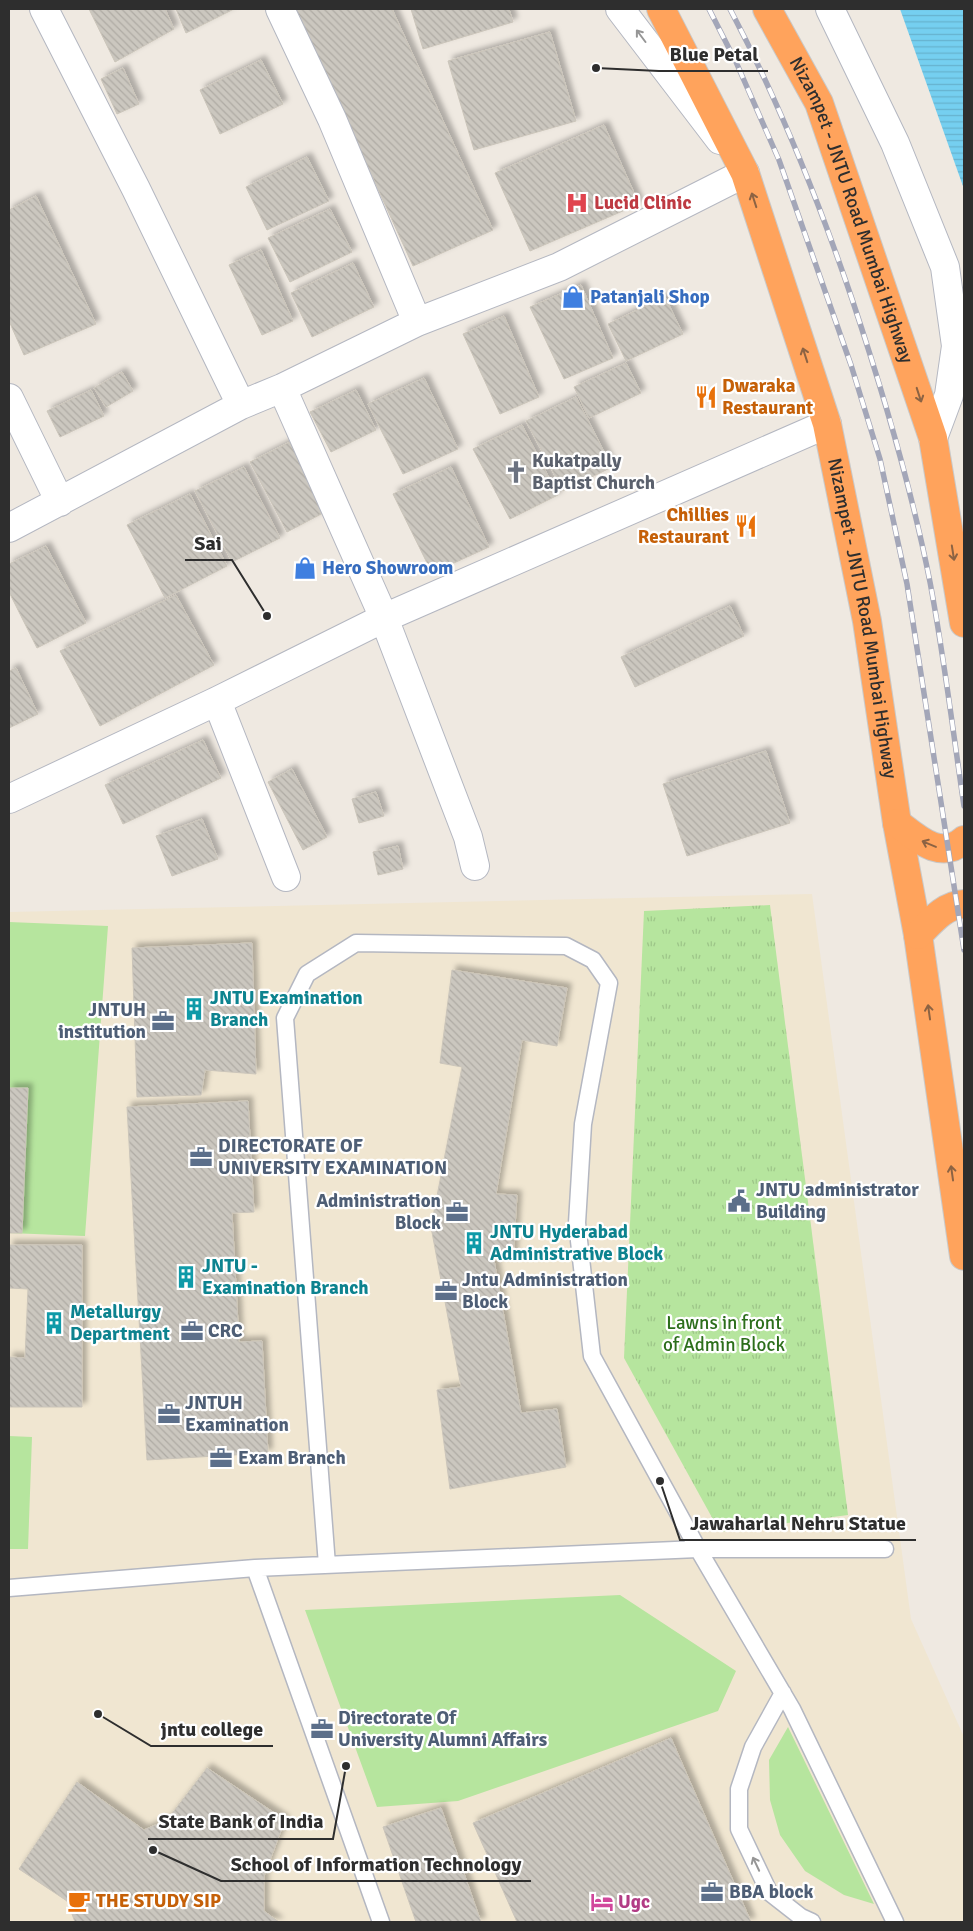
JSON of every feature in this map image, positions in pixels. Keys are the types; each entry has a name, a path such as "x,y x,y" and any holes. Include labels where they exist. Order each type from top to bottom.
{"highway":[{"name":"Nizampet - JNTU Road Mumbai Highway","path":"661,9 745,173 827,424 868,621 897,823 918,935 964,1256"},
{"name":"Nizampet - JNTU Road Mumbai Highway","path":"767,9 819,103 934,438 964,623"},
{"path":"897,823 926,845 942,849 964,840"},
{"path":"918,935 940,914 953,905 964,904"}],"street":[{"path":"44,9 136,189 241,405"},
{"path":"280,9 332,119 417,322"},
{"path":"9,528 241,405 282,388 417,322 559,267 745,173 620,9"},
{"path":"830,9 895,143 945,267 956,346 948,395 934,438"},
{"path":"282,388 384,618 468,838 474,866"},
{"path":"9,398 60,502"},
{"path":"9,800 218,701 384,618 827,424"},
{"path":"218,701 286,877"}],"lane":[{"path":"327,1565 285,1018 307,974 356,943 566,946 593,960 609,983 583,1124 576,1223 592,1356 698,1549 783,1693 895,1922"},
{"path":"9,1588 254,1568 698,1549 885,1549"},
{"path":"254,1568 381,1922"},
{"path":"783,1693 752,1747 739,1789 740,1829 769,1892 812,1922"}],"shaded area":[{"path":"812,894 911,1619 964,1737 964,1922 9,1922 9,912"}],"green space":[{"name":"Lawns in front of Admin Block","path":"770,905 848,1515 720,1532 624,1358 644,911"},
{"path":"9,922 108,926 85,1236 9,1233"},
{"path":"9,1436 32,1437 28,1549 9,1549"},
{"path":"620,1595 736,1671 718,1711 458,1801 377,1807 305,1610"},
{"path":"788,1727 874,1904 844,1895 805,1871 780,1835 770,1800 769,1760"}],"water":[{"path":"900,9 964,9 964,189"}],"building":[{"path":"89,9 165,9 174,29 115,62"},
{"path":"176,9 234,9 186,33"},
{"path":"296,9 392,9 493,230 413,266"},
{"path":"411,9 509,9 513,22 423,49"},
{"path":"550,32 576,121 474,150 448,61"},
{"path":"261,60 283,104 220,134 200,90"},
{"path":"123,68 139,104 117,114 101,79"},
{"path":"604,125 639,204 530,251 495,173"},
{"path":"307,157 329,201 267,230 246,187"},
{"path":"36,196 96,324 24,355 9,321 9,210"},
{"path":"330,209 352,252 290,282 268,238"},
{"path":"261,250 293,321 262,335 229,265"},
{"path":"353,263 374,307 312,337 291,293"},
{"path":"581,285 613,358 564,379 530,307"},
{"path":"665,297 683,334 626,361 608,324"},
{"path":"504,316 539,397 500,414 463,334"},
{"path":"626,363 641,393 589,418 574,387"},
{"path":"122,372 133,391 106,407 94,388"},
{"path":"424,378 458,449 403,474 368,404"},
{"path":"91,390 104,416 60,437 47,411"},
{"path":"356,390 376,430 331,452 310,412"},
{"path":"576,397 612,467 563,491 526,421"},
{"name":"Kukatpally Baptist Church","path":"522,425 558,495 510,519 473,449"},
{"path":"290,442 325,512 287,532 250,462"},
{"path":"244,467 280,538 232,562 195,491"},
{"path":"451,467 489,547 432,573 393,494"},
{"path":"190,494 227,566 165,598 127,525"},
{"path":"46,546 86,623 37,648 9,592 9,564"},
{"path":"176,595 214,665 100,726 60,651"},
{"path":"730,606 744,636 635,687 621,657"},
{"path":"16,668 38,714 9,728 9,671"},
{"path":"203,740 221,778 123,824 105,785"},
{"path":"766,751 790,823 687,856 663,784"},
{"path":"292,769 327,837 303,850 268,782"},
{"path":"376,792 384,816 359,823 352,799"},
{"path":"202,819 218,859 172,876 156,836"},
{"path":"398,846 403,869 378,875 373,852"},
{"name":"JNTU Examination Branch","path":"252,943 256,1074 205,1070 201,1095 137,1097 132,948"},
{"name":"JNTU Hyderabad Administrative Block","path":"452,970 567,988 557,1046 522,1040 496,1194 517,1195 513,1259 494,1260 521,1413 557,1409 566,1467 450,1489 437,1390 461,1387 431,1227 462,1067 440,1063"},
{"path":"9,1088 28,1088 22,1233 9,1233"},
{"name":"JNTU - Examination Branch","path":"248,1101 254,1212 232,1213 239,1342 262,1341 268,1453 147,1460 127,1107"},
{"name":"Metallurgy Department","path":"9,1245 82,1245 82,1407 9,1407 9,1357 25,1358 28,1289 9,1288"},
{"path":"671,1738 751,1922 517,1922 473,1823"},
{"path":"207,1768 285,1820 264,1876 264,1911 279,1922 75,1922 67,1901 19,1869 77,1782 144,1830 167,1820"},
{"path":"441,1808 481,1922 416,1922 383,1827"}],"railway":[{"path":"709,9 736,62 779,160 851,365 880,459 907,584 964,950"},
{"path":"730,9 765,79 797,151 852,299 875,369 905,475 930,582 964,806"}],"place":[{"name":"Blue Petal","path":"596,68"},
{"name":"Lucid Clinic","path":"577,203"},
{"name":"Patanjali Shop","path":"573,297"},
{"name":"Dwaraka Restaurant","path":"706,397"},
{"name":"Kukatpally Baptist Church","path":"516,472"},
{"name":"Chillies Restaurant","path":"746,526"},
{"name":"Hero Showroom","path":"305,568"},
{"name":"Sai","path":"267,616"},
{"name":"JNTU Examination Branch","path":"194,1009"},
{"name":"JNTUH institution","path":"163,1021"},
{"name":"DIRECTORATE OF UNIVERSITY EXAMINATION","path":"201,1157"},
{"name":"JNTU administrator Building","path":"739,1201"},
{"name":"Administration Block","path":"457,1212"},
{"name":"JNTU Hyderabad Administrative Block","path":"474,1243"},
{"name":"JNTU - Examination Branch","path":"186,1277"},
{"name":"Jntu Administration Block","path":"446,1291"},
{"name":"Metallurgy Department","path":"54,1323"},
{"name":"CRC","path":"192,1331"},
{"name":"JNTUH Examination","path":"169,1414"},
{"name":"Exam Branch","path":"221,1458"},
{"name":"Jawaharlal Nehru Statue","path":"660,1481"},
{"name":"jntu college","path":"98,1714"},
{"name":"Directorate Of University Alumni Affairs","path":"322,1729"},
{"name":"State Bank of India","path":"346,1766"},
{"name":"School of Information Technology","path":"153,1850"},
{"name":"BBA block","path":"712,1892"},
{"name":"THE STUDY SIP","path":"79,1901"},
{"name":"Ugc","path":"602,1902"}]}
